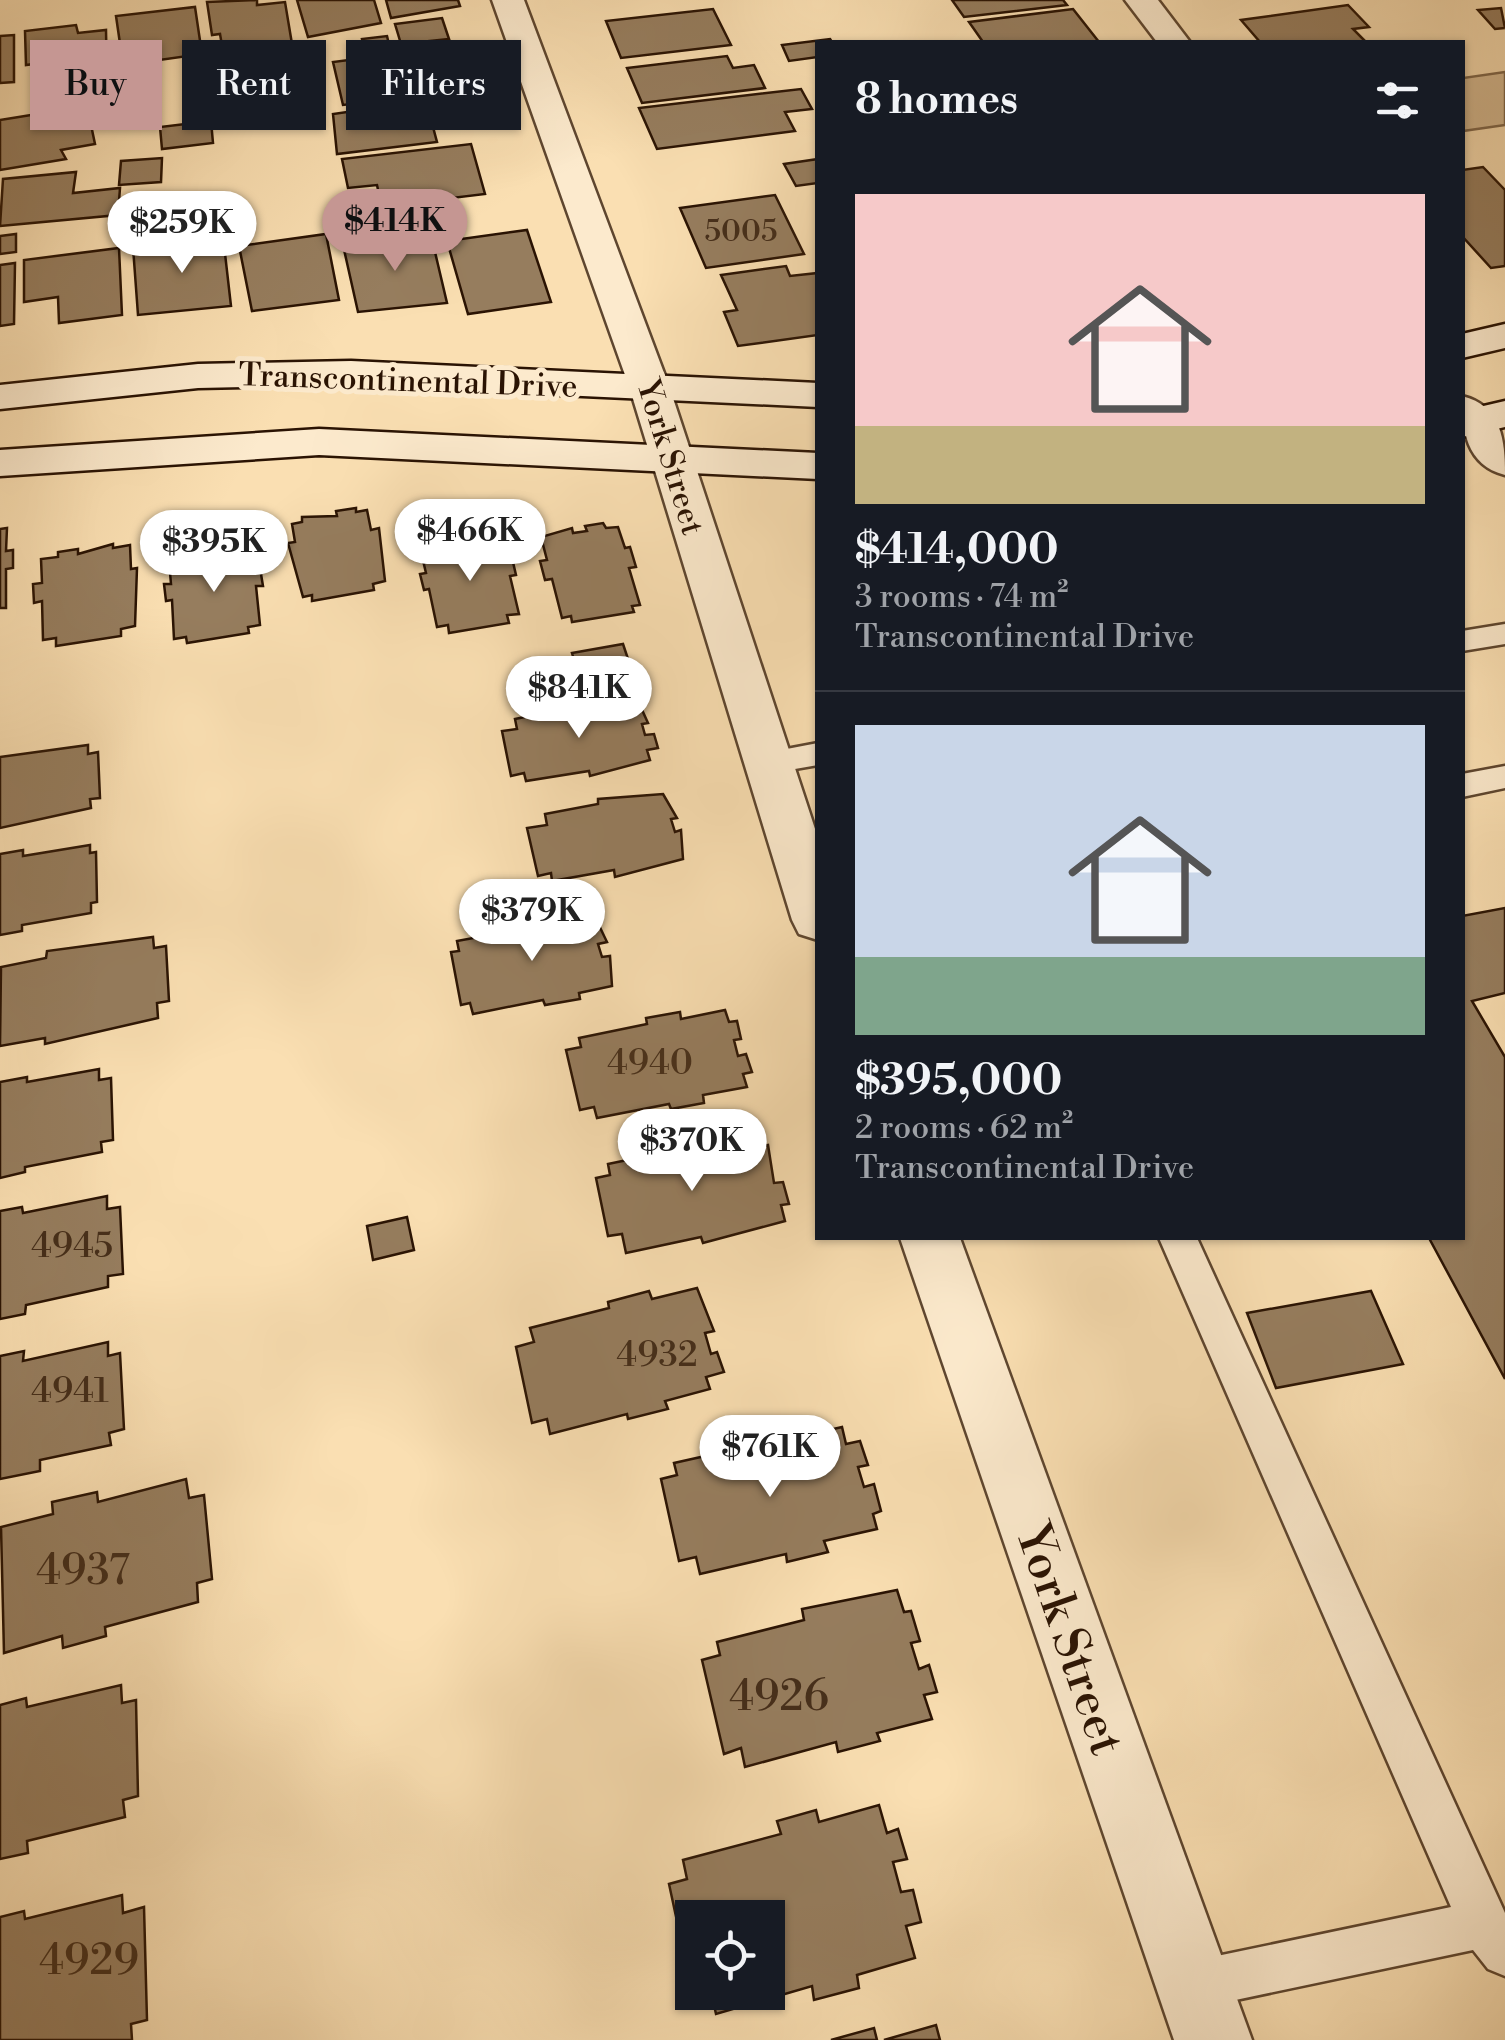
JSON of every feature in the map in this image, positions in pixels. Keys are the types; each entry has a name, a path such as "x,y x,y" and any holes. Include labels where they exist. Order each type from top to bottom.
{"street":[{"name":"York Street","path":"508,0 650,389 815,913"},
{"path":"1141,0 1172,40"},
{"path":"1465,345 1505,336"},
{"name":"Transcontinental Drive","path":"0,397 198,376 351,373 815,395"},
{"path":"1476,417 1505,462"},
{"name":"Transcontinental Drive","path":"0,463 319,442 815,466"},
{"name":"York Street","path":"931,1240 1203,2012"}],"lane":[{"path":"1465,641 1505,634"},
{"path":"766,763 815,755"},
{"path":"1465,785 1505,777"},
{"path":"1179,1240 1494,1938 1203,2012"}],"shaded area":[{"path":"1505,72 1505,125 1465,131 1465,78"}],"building":[{"path":"297,0 374,0 381,23 308,37"},
{"path":"386,0 458,0 460,6 391,18"},
{"path":"952,0 1063,0 1067,5 964,17"},
{"path":"207,2 285,2 291,40 221,40 220,34 212,35"},
{"path":"1348,5 1369,27 1353,29 1364,40 1258,40 1241,20"},
{"path":"195,7 200,40 182,40 182,57 162,60 162,40 119,40 116,16"},
{"path":"1501,8 1505,28 1495,29 1478,10"},
{"path":"713,9 731,45 621,58 606,21"},
{"path":"1073,9 1097,40 982,40 969,22"},
{"path":"442,18 449,39 400,40 395,24"},
{"path":"76,25 78,33 106,30 106,40 30,40 30,64 26,65 25,31"},
{"path":"14,35 14,82 0,83 0,36"},
{"path":"387,36 388,40 362,40"},
{"path":"815,41 815,57 789,61 782,45"},
{"path":"727,56 733,68 754,65 765,88 642,103 627,68"},
{"path":"346,60 346,105 343,105 333,62"},
{"path":"801,89 812,109 785,112 795,131 657,149 639,108"},
{"path":"346,112 346,130 434,130 437,142 337,154 333,114"},
{"path":"30,115 30,130 92,130 95,144 61,150 66,159 0,170 0,120"},
{"path":"182,124 182,130 212,130 213,143 162,149 162,127"},
{"path":"471,144 485,194 411,203 409,195 380,199 377,185 348,188 342,159"},
{"path":"162,158 161,182 119,185 121,161"},
{"path":"815,159 815,183 796,186 784,164"},
{"path":"1483,167 1505,190 1505,266 1491,268 1465,239 1465,170"},
{"path":"76,172 73,193 120,188 118,215 0,226 3,179"},
{"path":"775,195 804,254 706,268 680,208"},
{"path":"371,211 434,212 431,226 367,226"},
{"path":"527,230 551,302 468,314 447,241"},
{"path":"16,234 16,252 0,254 0,236"},
{"path":"326,234 339,300 252,311 239,246"},
{"path":"431,235 447,303 358,312 343,245"},
{"path":"223,236 231,306 138,315 133,247"},
{"path":"119,248 122,315 59,323 58,297 24,302 24,260"},
{"path":"15,263 14,324 0,326 0,265"},
{"path":"786,266 790,276 815,273 815,335 738,346 724,312 737,310 721,275"},
{"path":"356,508 356,512 367,510 371,530 379,528 385,581 373,584 374,590 312,601 312,595 303,597 288,543 295,542 292,524 302,522 302,517 337,516 336,511"},
{"path":"603,523 606,528 618,527 625,548 630,547 636,567 629,568 640,605 632,606 634,612 572,622 571,616 562,618 552,579 545,580 540,561 547,560 541,537 572,528 573,533 587,531 585,526"},
{"path":"7,528 6,551 13,550 13,568 6,569 6,608 0,608 0,529"},
{"path":"488,536 490,542 500,540 505,559 512,558 516,575 510,576 519,614 507,615 509,623 449,633 448,625 437,627 429,589 424,590 420,574 426,573 421,552 456,541 457,546 468,544 467,539"},
{"path":"113,544 113,548 130,545 131,569 137,568 135,626 121,629 121,636 56,646 56,638 43,640 42,601 34,603 33,584 42,583 41,559 58,557 58,552 78,549 78,554"},
{"path":"240,547 240,552 250,550 252,569 260,568 263,586 256,586 260,625 248,627 249,633 187,643 186,637 174,639 172,600 166,601 164,584 171,584 169,561"},
{"path":"623,644 634,677 582,686 572,653"},
{"path":"602,701 603,707 638,701 648,723 642,724 645,735 654,734 658,748 647,750 650,760 590,776 589,771 526,781 524,773 511,776 502,731 517,729 515,719"},
{"path":"88,745 88,754 98,752 100,798 90,799 91,808 0,828 0,757"},
{"path":"663,794 677,818 671,819 675,832 681,830 683,859 615,877 614,870 552,881 551,873 538,876 527,828 547,825 545,814 598,804 598,799"},
{"path":"90,845 90,853 96,852 97,902 91,903 91,913 22,925 22,931 0,935 0,854 23,850 23,856"},
{"path":"1505,908 1505,993 1472,1001 1505,1057 1505,1379 1430,1240 1465,1240 1465,915"},
{"path":"555,915 556,922 594,915 607,942 598,944 602,957 610,956 612,986 579,993 580,999 545,1005 543,1000 473,1014 470,1003 461,1005 451,952 459,951 457,941 528,928 526,920"},
{"path":"153,937 154,948 166,946 169,1001 157,1003 158,1018 45,1044 45,1038 0,1046 1,967 46,958 47,951"},
{"path":"725,1010 729,1022 737,1021 741,1039 734,1040 738,1056 746,1054 752,1072 743,1074 747,1087 703,1095 704,1103 671,1109 669,1104 597,1118 594,1107 580,1110 566,1050 581,1047 579,1038 647,1024 646,1018 680,1012 681,1019"},
{"path":"99,1069 99,1080 111,1078 113,1140 101,1142 102,1152 25,1167 25,1172 0,1178 0,1082 27,1077 27,1082"},
{"path":"760,1134 763,1146 768,1145 774,1183 783,1182 789,1204 781,1205 785,1221 703,1243 701,1237 626,1253 622,1234 608,1236 596,1178 610,1175 608,1164 680,1149 678,1143 712,1137 715,1144"},
{"path":"107,1196 107,1209 120,1207 123,1274 108,1276 108,1287 26,1305 25,1314 0,1319 0,1211 22,1207 23,1213"},
{"path":"407,1217 414,1250 373,1260 367,1226"},
{"path":"697,1288 714,1331 705,1333 711,1354 717,1352 724,1372 706,1377 710,1389 665,1401 668,1409 628,1419 627,1414 550,1434 547,1419 532,1423 516,1347 534,1342 530,1328 609,1308 608,1302 649,1291 652,1299"},
{"path":"1371,1291 1403,1364 1276,1388 1247,1313"},
{"path":"108,1342 108,1356 120,1353 124,1429 109,1433 111,1445 40,1460 40,1471 0,1479 0,1356 24,1351 23,1361"},
{"path":"791,1426 794,1438 842,1427 846,1444 860,1441 868,1465 858,1467 864,1487 874,1484 881,1511 873,1514 877,1529 824,1541 828,1552 787,1562 786,1554 700,1574 696,1557 679,1561 661,1479 677,1475 674,1463 759,1444 757,1434"},
{"path":"186,1479 189,1498 204,1495 212,1579 197,1583 198,1602 105,1627 106,1636 63,1648 62,1636 4,1653 1,1527 53,1514 52,1502 97,1492 98,1502"},
{"path":"897,1590 904,1612 911,1611 920,1641 911,1643 919,1669 929,1665 937,1692 924,1695 932,1719 877,1733 880,1741 838,1752 836,1742 745,1767 741,1748 724,1754 702,1660 720,1655 717,1642 804,1620 802,1609"},
{"path":"121,1685 122,1703 136,1700 138,1796 123,1800 125,1817 27,1841 28,1853 0,1859 0,1705 26,1698 27,1707"},
{"path":"879,1805 887,1833 898,1829 907,1859 893,1862 901,1892 913,1890 921,1922 906,1926 915,1958 857,1975 859,1988 814,2000 812,1986 785,1994 785,1900 675,1900 675,1912 669,1884 687,1879 683,1860 781,1834 777,1821 816,1810 819,1822"},
{"path":"122,1895 123,1913 144,1907 147,2020 131,2024 132,2040 0,2040 0,1917 24,1911 25,1919"},
{"path":"936,2025 940,2040 884,2040"},
{"path":"874,2028 877,2040 831,2040"}]}
